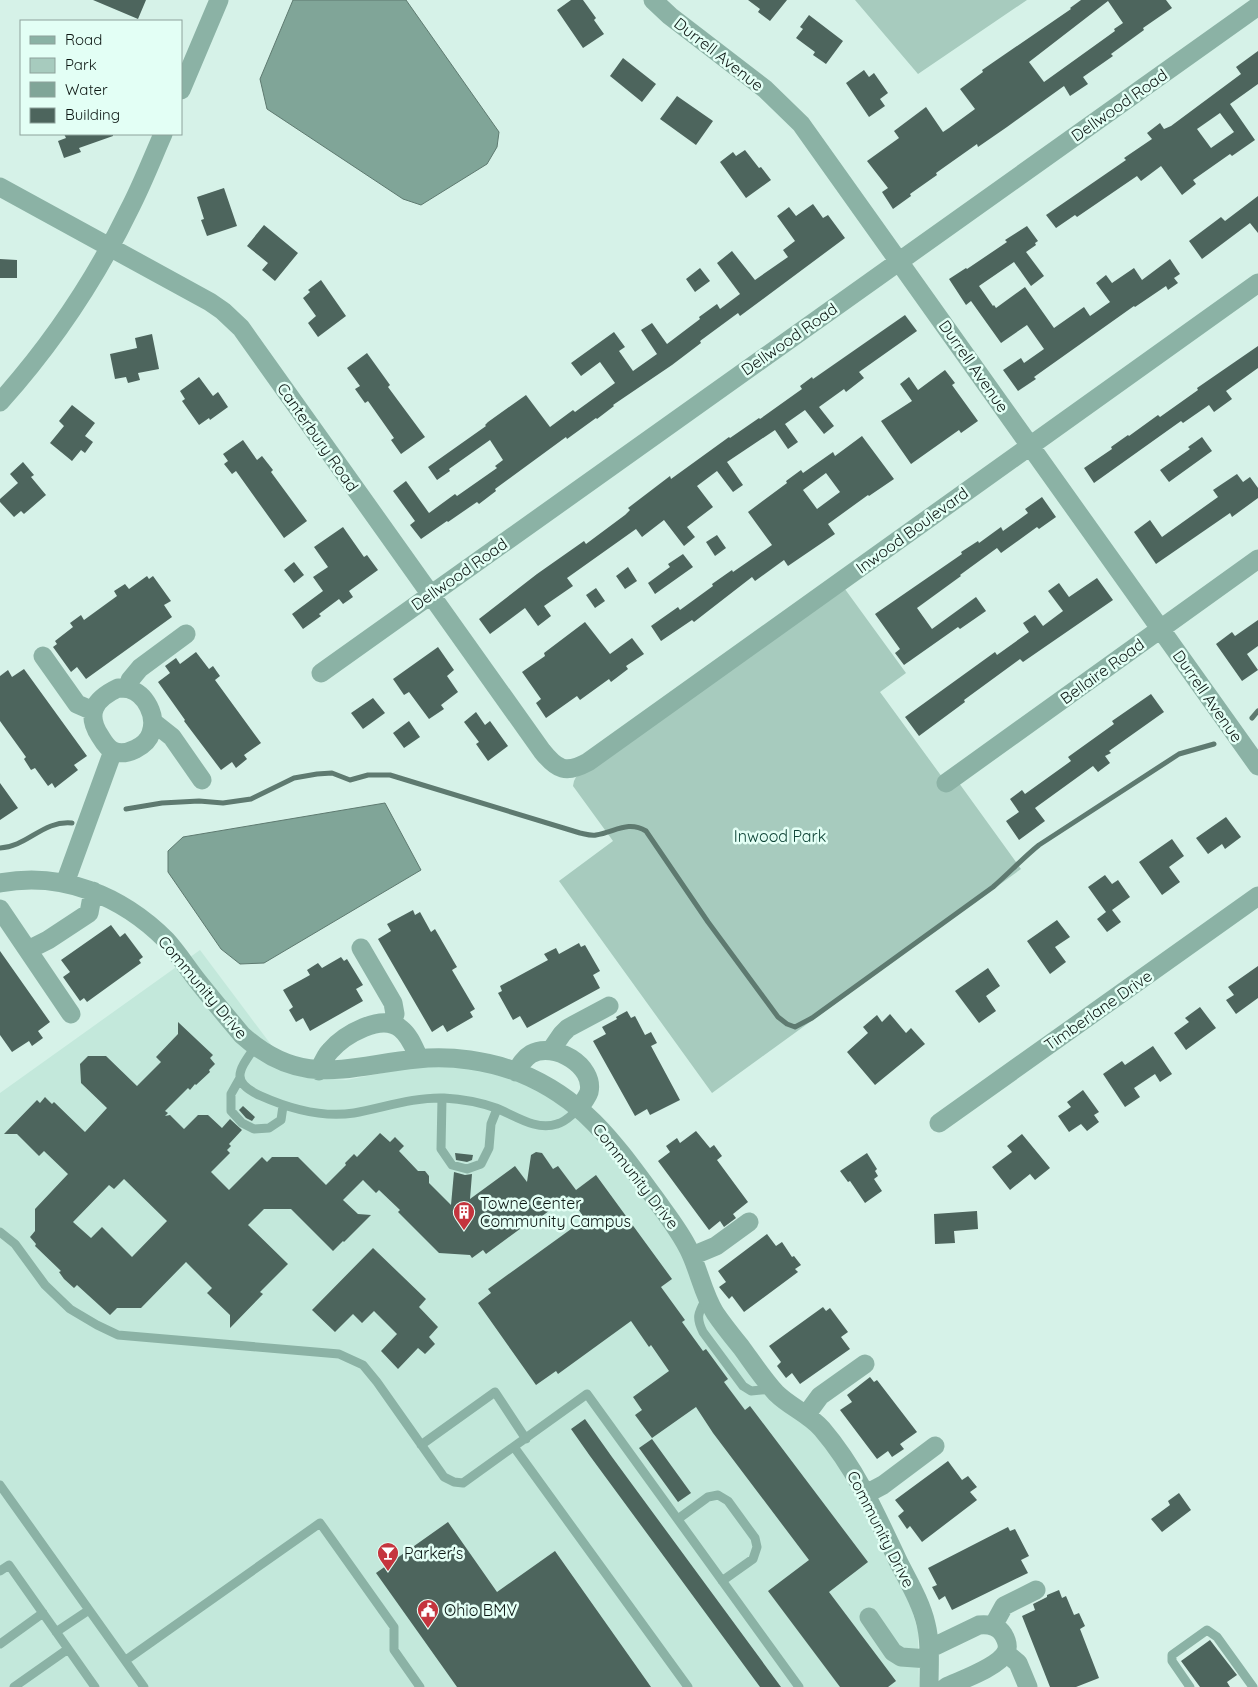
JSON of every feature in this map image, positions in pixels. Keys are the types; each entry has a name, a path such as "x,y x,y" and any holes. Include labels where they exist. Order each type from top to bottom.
{"street":[{"path":"182,88 219,0"},
{"name":"Durrell Avenue","path":"653,0 670,16 765,89 792,114 814,140 1258,766"},
{"name":"Dellwood Road","path":"321,673 1258,6"},
{"path":"0,402 26,372 67,318 110,247 130,209 163,135"},
{"name":"Canterbury Road","path":"0,187 210,302 241,328 542,751 553,764 563,769"},
{"name":"Inwood Boulevard","path":"563,769 576,768 588,762 1258,283"},
{"name":"Bellaire Road","path":"946,783 1258,559"},
{"path":"129,688 130,680 140,668 186,634"},
{"path":"43,656 77,704 93,711"},
{"path":"118,688 129,688 138,693 150,710 153,722 151,734 139,747 130,751 113,751 98,732 94,723 94,706 99,699 108,693 118,688"},
{"path":"153,722 172,737 202,780"},
{"path":"65,883 113,751"},
{"name":"Community Drive","path":"0,883 38,880 65,883 92,891 137,915 166,941 242,1035 255,1047 290,1065 319,1071 348,1069 419,1058 456,1058 493,1064 516,1072 561,1095 591,1118 616,1146 680,1233 692,1256 715,1312 773,1389 788,1403 820,1426 856,1475 917,1600 926,1624 929,1654 929,1687"},
{"path":"28,950 48,940 89,913 92,891"},
{"name":"Timberlane Drive","path":"939,1123 1258,896"},
{"path":"0,909 71,1014"},
{"path":"361,948 393,1003 395,1014 392,1023"},
{"path":"551,1050 568,1028 609,1006"},
{"path":"319,1071 328,1052 336,1045 369,1025 380,1023 392,1023 401,1028 408,1036 419,1058"},
{"path":"516,1072 523,1060 539,1051 551,1050 570,1057 584,1072 588,1082 589,1093 579,1109"},
{"path":"692,1256 716,1246 749,1222"},
{"path":"806,1415 820,1396 865,1364"},
{"path":"866,1494 883,1485 935,1446"},
{"path":"993,1626 1004,1606 1036,1590"},
{"path":"869,1617 893,1652 901,1658 929,1654 979,1625 987,1624 1000,1630 1004,1635 1008,1648 1001,1659 984,1670 946,1687"},
{"path":"1006,1653 1018,1662 1028,1687"}],"lane":[{"path":"255,1047 240,1068 240,1078 246,1089 283,1106 298,1110 325,1114 352,1113 442,1098 469,1101 497,1108 523,1121 544,1127 564,1121 579,1109"},
{"path":"240,1078 231,1094 231,1111 242,1123 254,1129 269,1128 281,1120 283,1106"},
{"path":"442,1098 441,1149 452,1165 466,1169 481,1164 489,1148 492,1124 497,1108"},
{"path":"0,1232 15,1244 45,1285 70,1309 97,1326 118,1335 339,1354 363,1365 444,1477 454,1482 463,1483 588,1394 799,1687"},
{"path":"421,1445 495,1392 526,1439"},
{"path":"514,1447 688,1687"},
{"path":"0,1485 144,1687"},
{"path":"678,1519 708,1497 718,1495 728,1502 755,1538 757,1547 753,1559 722,1581"},
{"path":"126,1660 320,1524 394,1627 394,1650 420,1687"},
{"path":"0,1571 9,1565 94,1687"},
{"path":"56,1632 89,1610"},
{"path":"0,1644 43,1613"},
{"path":"1190,1687 1172,1661 1172,1655 1207,1630 1217,1637 1253,1687"},
{"path":"14,1687 68,1649"}],"shaded area":[{"path":"200,950 293,1074 305,1077 346,1080 419,1066 473,1066 536,1087 596,1133 678,1243 685,1257 851,1481 911,1607 918,1631 919,1687 0,1687 0,1093"}],"green space":[{"path":"855,0 1027,0 918,74"},
{"name":"Inwood Park","path":"842,585 906,673 880,692 942,777 951,772 1021,869 712,1093 559,881 613,841 573,786 574,781 576,777"}],"water":[{"path":"293,0 406,0 499,132 497,147 487,164 421,205 403,199 267,109 260,79"},
{"path":"385,803 421,870 264,963 240,964 221,949 168,872 168,851 183,837"}],"building":[{"path":"93,0 146,0 138,19"},
{"path":"571,0 583,0 596,18 594,20 604,34 583,48 557,10"},
{"path":"748,0 787,0 770,21 758,12 760,9"},
{"path":"1081,0 1166,0 1172,8 1143,28 1144,30 1111,54 1113,56 1083,77 1088,84 1070,96 1064,86 978,147 977,144 936,173 937,175 893,209 882,192 888,188 867,161 899,138 894,131 926,107 943,132 975,109 960,89 983,72 982,70","holes":["1108,1 1123,23 1114,29 1115,31 1044,82 1029,62"]},
{"path":"809,15 843,41 826,64 813,55 815,52 796,38 803,29 800,27"},
{"path":"1258,51 1258,84 1230,104 1255,140 1232,156 1230,154 1193,180 1196,184 1182,195 1161,166 1141,181 1137,176 1077,217 1075,215 1056,228 1046,215 1126,160 1124,158 1152,139 1147,133 1160,123 1164,129 1171,126 1241,74 1236,67","holes":["1220,113 1234,132 1211,148 1197,129"]},
{"path":"623,58 656,84 642,102 610,76"},
{"path":"864,70 869,77 874,73 888,93 880,99 885,106 869,117 846,83"},
{"path":"677,96 713,121 696,145 660,119"},
{"path":"64,135 113,135 79,148 81,152 64,158 58,141 66,138"},
{"path":"745,150 771,180 746,198 720,162 733,152 736,156"},
{"path":"224,188 237,226 207,236 201,220 204,219 197,197"},
{"path":"1258,196 1258,233 1250,223 1202,259 1189,241 1221,217 1225,221"},
{"path":"813,204 823,218 828,215 845,238 740,316 738,313 700,341 701,343 672,365 613,405 597,419 567,439 566,437 495,489 496,491 479,504 477,502 421,539 410,525 415,521 393,491 406,481 429,513 455,494 457,496 497,468 495,466 503,460 490,440 449,469 450,471 437,480 428,467 526,395 550,427 573,410 575,412 615,383 600,362 581,376 571,363 614,332 625,347 619,351 633,371 657,354 641,330 652,323 667,344 717,304 720,309 740,294 717,263 732,251 755,280 788,257 783,250 795,241 777,216 789,207 796,216"},
{"path":"264,225 298,253 275,281 262,270 268,263 247,246"},
{"path":"1027,226 1038,241 1035,243 1036,245 1026,252 1044,276 1031,286 1014,262 979,286 996,308 1025,287 1054,328 1084,307 1090,316 1110,302 1096,283 1106,275 1112,283 1134,268 1142,280 1170,259 1180,274 1174,278 1178,283 1168,290 1166,286 1134,306 1034,377 1036,379 1018,391 1003,370 1021,358 1024,363 1044,349 1027,325 1001,343 971,301 966,305 949,279 1007,242 1005,240"},
{"path":"0,259 17,260 17,278 0,278"},
{"path":"700,268 710,281 695,292 686,279"},
{"path":"321,280 346,316 318,337 308,323 316,316 303,298 310,292 308,290"},
{"path":"905,315 917,331 859,372 864,378 846,392 844,389 819,407 834,426 824,434 805,410 785,424 798,442 788,449 775,430 727,462 743,485 733,492 717,471 697,486 713,507 687,527 695,537 684,546 664,520 642,537 636,529 567,578 573,586 544,606 551,616 538,626 525,608 490,634 479,619 537,574 584,541 586,544 625,515 630,510 628,508 670,476 671,479 729,437 760,419 802,389 800,386 812,377 813,379"},
{"path":"152,334 159,369 138,373 140,380 128,383 126,377 115,379 110,354 137,348 135,338"},
{"path":"1258,346 1258,368 1226,391 1232,399 1214,412 1209,405 1183,423 1181,421 1094,483 1084,468 1112,449 1111,447 1128,435 1158,415 1160,417 1198,390 1197,388"},
{"path":"367,353 390,385 388,387 425,437 401,454 391,440 394,438 368,401 365,403 355,389 360,386 347,368"},
{"path":"945,370 955,383 952,385 978,421 961,433 959,430 911,464 881,421 912,401 900,384 909,377 918,390"},
{"path":"199,377 213,396 218,392 228,407 210,420 209,418 199,425 182,401 185,399 180,391"},
{"path":"72,405 95,423 85,436 93,442 85,453 81,450 72,461 50,443 64,426 59,421"},
{"path":"862,436 894,479 828,524 835,534 788,566 784,560 755,581 752,577 694,622 692,620 661,641 651,626 678,607 680,610 713,586 712,584 772,545 748,512 801,470 803,473 833,452 835,456","holes":["826,473 840,492 817,509 803,490"]},
{"path":"1202,437 1212,451 1169,482 1160,470 1190,449 1188,447"},
{"path":"243,440 257,460 262,456 273,470 271,472 307,521 284,538 236,471 232,474 224,464 228,461 223,454"},
{"path":"23,462 34,475 31,477 46,495 24,514 21,511 14,517 0,502 0,499 18,483 10,474"},
{"path":"1237,474 1243,482 1250,477 1258,488 1258,498 1232,517 1230,513 1156,564 1134,532 1150,520 1162,537 1218,497 1213,490"},
{"path":"1042,497 1056,517 1039,529 1037,527 1001,553 997,548 917,608 932,629 976,597 986,611 960,629 958,627 904,665 895,653 900,649 875,614 962,554 961,552 978,541 979,543 1001,527 1003,531 1028,513 1025,509"},
{"path":"343,527 364,557 367,555 378,570 349,591 353,597 343,604 339,599 319,614 321,616 303,629 292,614 323,591 313,577 328,567 314,547"},
{"path":"717,535 726,548 715,556 706,542"},
{"path":"683,554 693,567 655,594 648,583 670,567 668,564"},
{"path":"294,562 304,575 294,583 284,570"},
{"path":"628,567 637,581 625,589 616,576"},
{"path":"147,576 149,579 153,576 171,601 164,605 172,617 86,679 77,667 71,672 53,647 57,644 55,641 73,627 70,623 81,615 84,620 117,596 114,591 125,584 129,589"},
{"path":"1097,578 1113,600 1023,662 1020,659 919,736 905,717 995,652 997,655 1029,632 1023,623 1035,615 1043,626 1063,611 1048,591 1059,583 1069,597"},
{"path":"596,588 605,601 595,608 586,595"},
{"path":"1258,620 1258,646 1247,654 1258,670 1242,681 1216,644 1232,632 1235,636"},
{"path":"585,622 610,654 632,638 644,654 626,666 628,669 611,682 609,679 580,700 577,696 546,718 536,703 541,699 522,672 545,656 544,653"},
{"path":"438,647 454,670 447,676 458,692 441,705 444,709 429,719 409,692 404,695 393,679"},
{"path":"196,652 209,669 213,666 220,676 215,680 261,743 244,755 247,759 236,768 232,762 221,770 184,721 158,682 170,673 165,666 176,658 180,664"},
{"path":"24,669 87,756 74,765 78,770 55,788 52,783 48,786 35,768 31,770 24,759 26,757 0,721 0,676 8,670 12,677"},
{"path":"1151,694 1164,712 1109,751 1111,753 1105,756 1110,763 1098,772 1093,766 1035,808 1045,821 1019,840 1006,821 1019,812 1010,799 1022,790 1025,794 1071,761 1068,757 1114,724 1112,721"},
{"path":"373,698 385,713 363,729 351,713"},
{"path":"476,712 485,725 490,721 508,746 488,761 476,744 479,742 464,722"},
{"path":"409,721 420,737 404,748 393,733"},
{"path":"0,783 18,808 0,820"},
{"path":"1226,817 1241,837 1225,849 1222,844 1208,854 1196,838"},
{"path":"1172,839 1184,856 1169,867 1180,882 1162,895 1139,862"},
{"path":"1105,875 1112,884 1118,880 1130,897 1112,910 1121,922 1107,932 1097,919 1106,912 1088,887"},
{"path":"413,910 415,915 420,912 431,932 435,929 457,967 452,970 475,1009 470,1012 473,1017 447,1032 443,1025 432,1032 378,939 391,931 387,924"},
{"path":"1057,920 1070,937 1055,947 1066,962 1050,974 1027,941"},
{"path":"111,925 120,937 125,933 143,957 139,960 141,963 87,1002 84,998 80,1001 63,977 70,972 61,960"},
{"path":"579,943 581,947 585,945 600,971 593,975 600,988 527,1028 520,1016 513,1020 498,993 502,991 500,986 548,960 544,954 556,948 559,954"},
{"path":"0,951 50,1022 38,1031 43,1038 32,1046 29,1041 12,1052 0,1035"},
{"path":"341,957 344,961 347,959 363,985 356,989 363,1001 310,1031 303,1018 296,1022 289,1010 293,1007 283,990 310,975 307,970 318,963 322,968"},
{"path":"1258,966 1258,998 1236,1014 1226,1000 1234,995 1228,987"},
{"path":"988,968 1000,986 986,996 996,1011 979,1023 955,991"},
{"path":"1200,1007 1216,1028 1186,1050 1174,1033 1189,1022 1185,1018"},
{"path":"627,1011 631,1018 635,1016 645,1035 651,1032 657,1043 651,1046 680,1100 650,1115 647,1109 635,1116 593,1041 606,1034 602,1027"},
{"path":"890,1014 906,1033 911,1028 925,1044 875,1085 847,1052 868,1033 863,1027 877,1015 882,1022"},
{"name":"Towne Center Community Campus","path":"178,1022 213,1055 210,1058 215,1064 209,1070 210,1072 190,1090 188,1088 165,1111 168,1113 165,1116 170,1115 184,1129 198,1115 208,1115 222,1128 230,1119 242,1130 229,1144 231,1146 227,1150 230,1153 211,1172 229,1190 262,1157 267,1162 272,1157 298,1157 326,1185 354,1154 357,1157 380,1133 390,1142 395,1137 404,1146 399,1151 418,1171 425,1171 429,1176 429,1183 451,1205 454,1172 465,1175 472,1174 470,1199 515,1166 527,1182 531,1155 536,1152 542,1153 553,1169 558,1166 576,1190 596,1175 672,1279 661,1287 685,1320 682,1322 703,1351 706,1349 728,1379 724,1382 745,1410 750,1406 868,1562 829,1592 896,1681 888,1687 840,1687 768,1591 809,1560 713,1433 696,1407 652,1438 635,1415 642,1410 633,1397 669,1371 631,1321 558,1374 556,1371 536,1385 478,1303 491,1293 488,1289 585,1219 569,1196 526,1228 524,1226 486,1254 483,1250 472,1258 470,1255 439,1253 398,1212 400,1210 379,1190 376,1193 363,1180 343,1200 358,1214 371,1215 333,1251 291,1209 264,1209 248,1225 288,1264 260,1292 263,1294 230,1328 230,1315 207,1293 212,1288 186,1262 141,1308 117,1308 110,1315 77,1285 74,1288 64,1279 59,1272 61,1271 35,1246 36,1244 30,1237 35,1231 35,1209 68,1174 44,1151 39,1156 17,1134 4,1134 37,1100 40,1103 45,1097 52,1104 54,1102 85,1132 107,1108 81,1083 80,1064 88,1056 106,1056 137,1086 161,1062 156,1057 178,1034","holes":["124,1179 167,1221 132,1257 102,1227 91,1238 73,1222 109,1185 114,1189"]},
{"path":"1153,1046 1172,1074 1160,1082 1155,1074 1134,1088 1140,1097 1125,1107 1103,1074 1122,1061 1125,1065"},
{"path":"1083,1090 1099,1112 1094,1115 1099,1122 1087,1131 1081,1124 1069,1132 1058,1116 1071,1107 1067,1102"},
{"path":"243,1106 255,1117 252,1121 246,1118 239,1110"},
{"path":"696,1131 710,1148 714,1145 722,1156 717,1160 748,1202 733,1214 736,1218 724,1227 720,1221 709,1230 658,1161 670,1152 666,1146 677,1138 680,1143"},
{"path":"1022,1134 1050,1168 1035,1180 1030,1174 1010,1190 992,1167 1012,1152 1007,1146"},
{"path":"455,1153 473,1155 472,1160 467,1162 456,1160"},
{"path":"867,1153 877,1169 875,1171 878,1176 874,1179 882,1191 865,1203 850,1181 848,1182 840,1171"},
{"path":"977,1211 978,1229 954,1231 955,1243 935,1244 934,1214"},
{"path":"767,1234 776,1246 782,1242 792,1257 794,1256 801,1265 795,1269 798,1272 744,1312 732,1296 729,1299 719,1287 726,1282 718,1271"},
{"path":"373,1248 426,1299 419,1307 438,1327 429,1337 435,1344 425,1354 418,1348 398,1369 381,1351 397,1334 374,1311 362,1323 353,1314 335,1332 312,1310"},
{"path":"823,1307 826,1311 830,1308 848,1332 841,1337 850,1349 800,1384 792,1373 786,1378 777,1366 781,1362 769,1346"},
{"path":"870,1377 874,1382 877,1380 917,1432 900,1444 904,1449 892,1457 888,1451 877,1459 840,1410 852,1402 847,1395"},
{"path":"585,1419 781,1687 760,1687 590,1456 571,1429"},
{"path":"652,1439 691,1493 678,1502 639,1448"},
{"path":"948,1461 962,1480 968,1476 977,1487 970,1492 977,1500 922,1542 910,1526 907,1529 898,1516 904,1511 895,1500"},
{"path":"1179,1493 1191,1510 1162,1532 1151,1519 1170,1505 1168,1501"},
{"path":"448,1522 497,1592 555,1551 651,1687 457,1687 376,1573"},
{"path":"1008,1527 1010,1531 1015,1529 1029,1556 1021,1560 1028,1573 952,1610 945,1596 939,1600 932,1587 937,1585 928,1568"},
{"path":"1059,1590 1062,1598 1066,1596 1074,1615 1079,1613 1085,1626 1080,1629 1099,1678 1076,1687 1050,1687 1022,1616 1035,1610 1033,1604"},
{"path":"1210,1640 1237,1675 1227,1682 1230,1687 1200,1687 1181,1661"}],"waterway":[{"path":"1252,718 1258,711"},
{"path":"126,809 162,803 199,801 223,803 251,799 294,778 317,774 332,773 350,780 368,775 390,775 580,833 596,835 627,827 639,828 646,831 708,922 778,1017 795,1027 812,1018 993,887 1039,845 1179,754 1214,744"},
{"path":"0,848 10,847 52,826 72,823"}],"place":[{"name":"Towne Center Community Campus","path":"464,1231"},
{"name":"Parker's","path":"388,1572"},
{"name":"Ohio BMV","path":"428,1629"}]}
